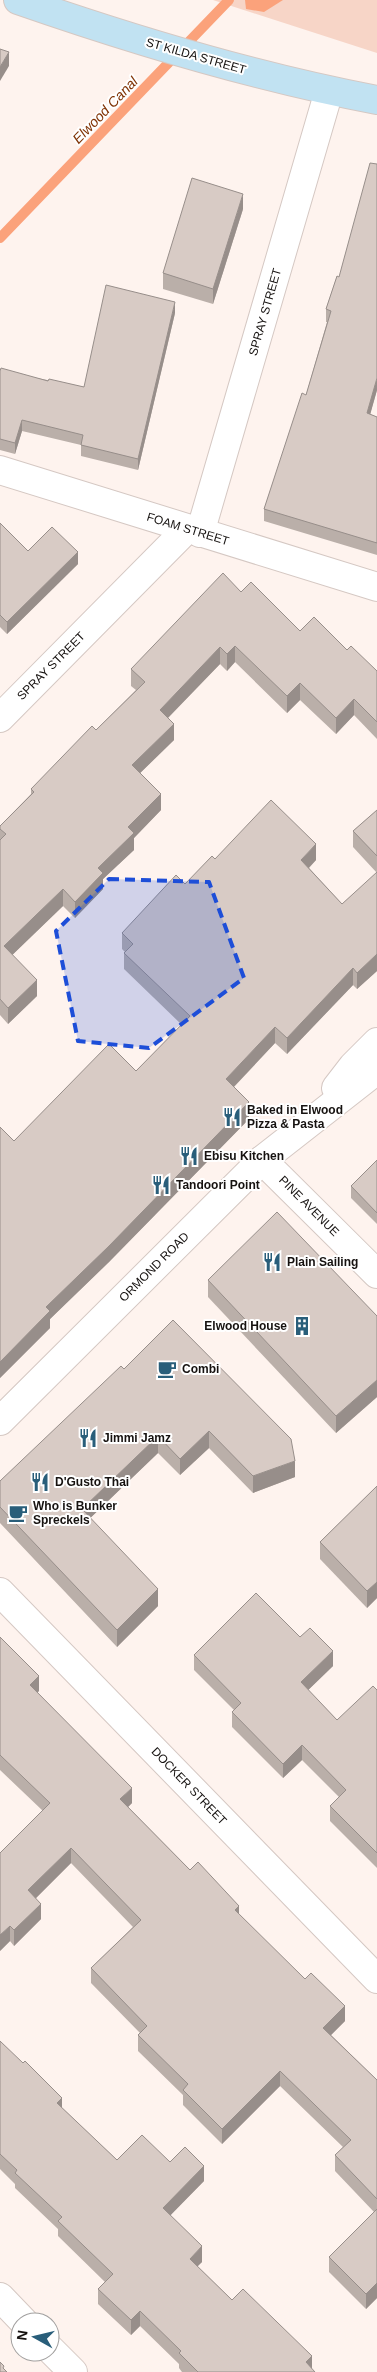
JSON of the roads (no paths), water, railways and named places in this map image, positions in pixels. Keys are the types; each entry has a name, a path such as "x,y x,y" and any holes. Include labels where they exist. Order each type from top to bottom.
{"main road":[{"name":"ST KILDA STREET","path":"18,0 106,30 248,72 377,100"}],"street":[{"name":"SPRAY STREET","path":"0,718 194,531 329,91"},
{"name":"FOAM STREET","path":"0,470 377,587"},
{"name":"ORMOND ROAD","path":"313,1119 352,1066 377,1042"},
{"name":"ORMOND ROAD","path":"0,1421 262,1160 377,1070"},
{"name":"PINE AVENUE","path":"262,1160 377,1274"},
{"name":"DOCKER STREET","path":"0,1592 377,1979"},
{"path":"0,2297 14,2312"},
{"path":"60,2358 73,2372"}],"waterway":[{"name":"Elwood Canal","path":"0,238 229,0"}],"place":[{"name":"Baked in Elwood Pizza & Pasta","path":"232,1117"},
{"name":"Ebisu Kitchen","path":"189,1156"},
{"name":"Tandoori Point","path":"161,1185"},
{"name":"Plain Sailing","path":"272,1262"},
{"name":"Elwood House","path":"302,1326"},
{"name":"Combi","path":"167,1369"},
{"name":"Jimmi Jamz","path":"88,1438"},
{"name":"D'Gusto Thai","path":"40,1482"},
{"name":"Who is Bunker Spreckels","path":"18,1513"}]}
